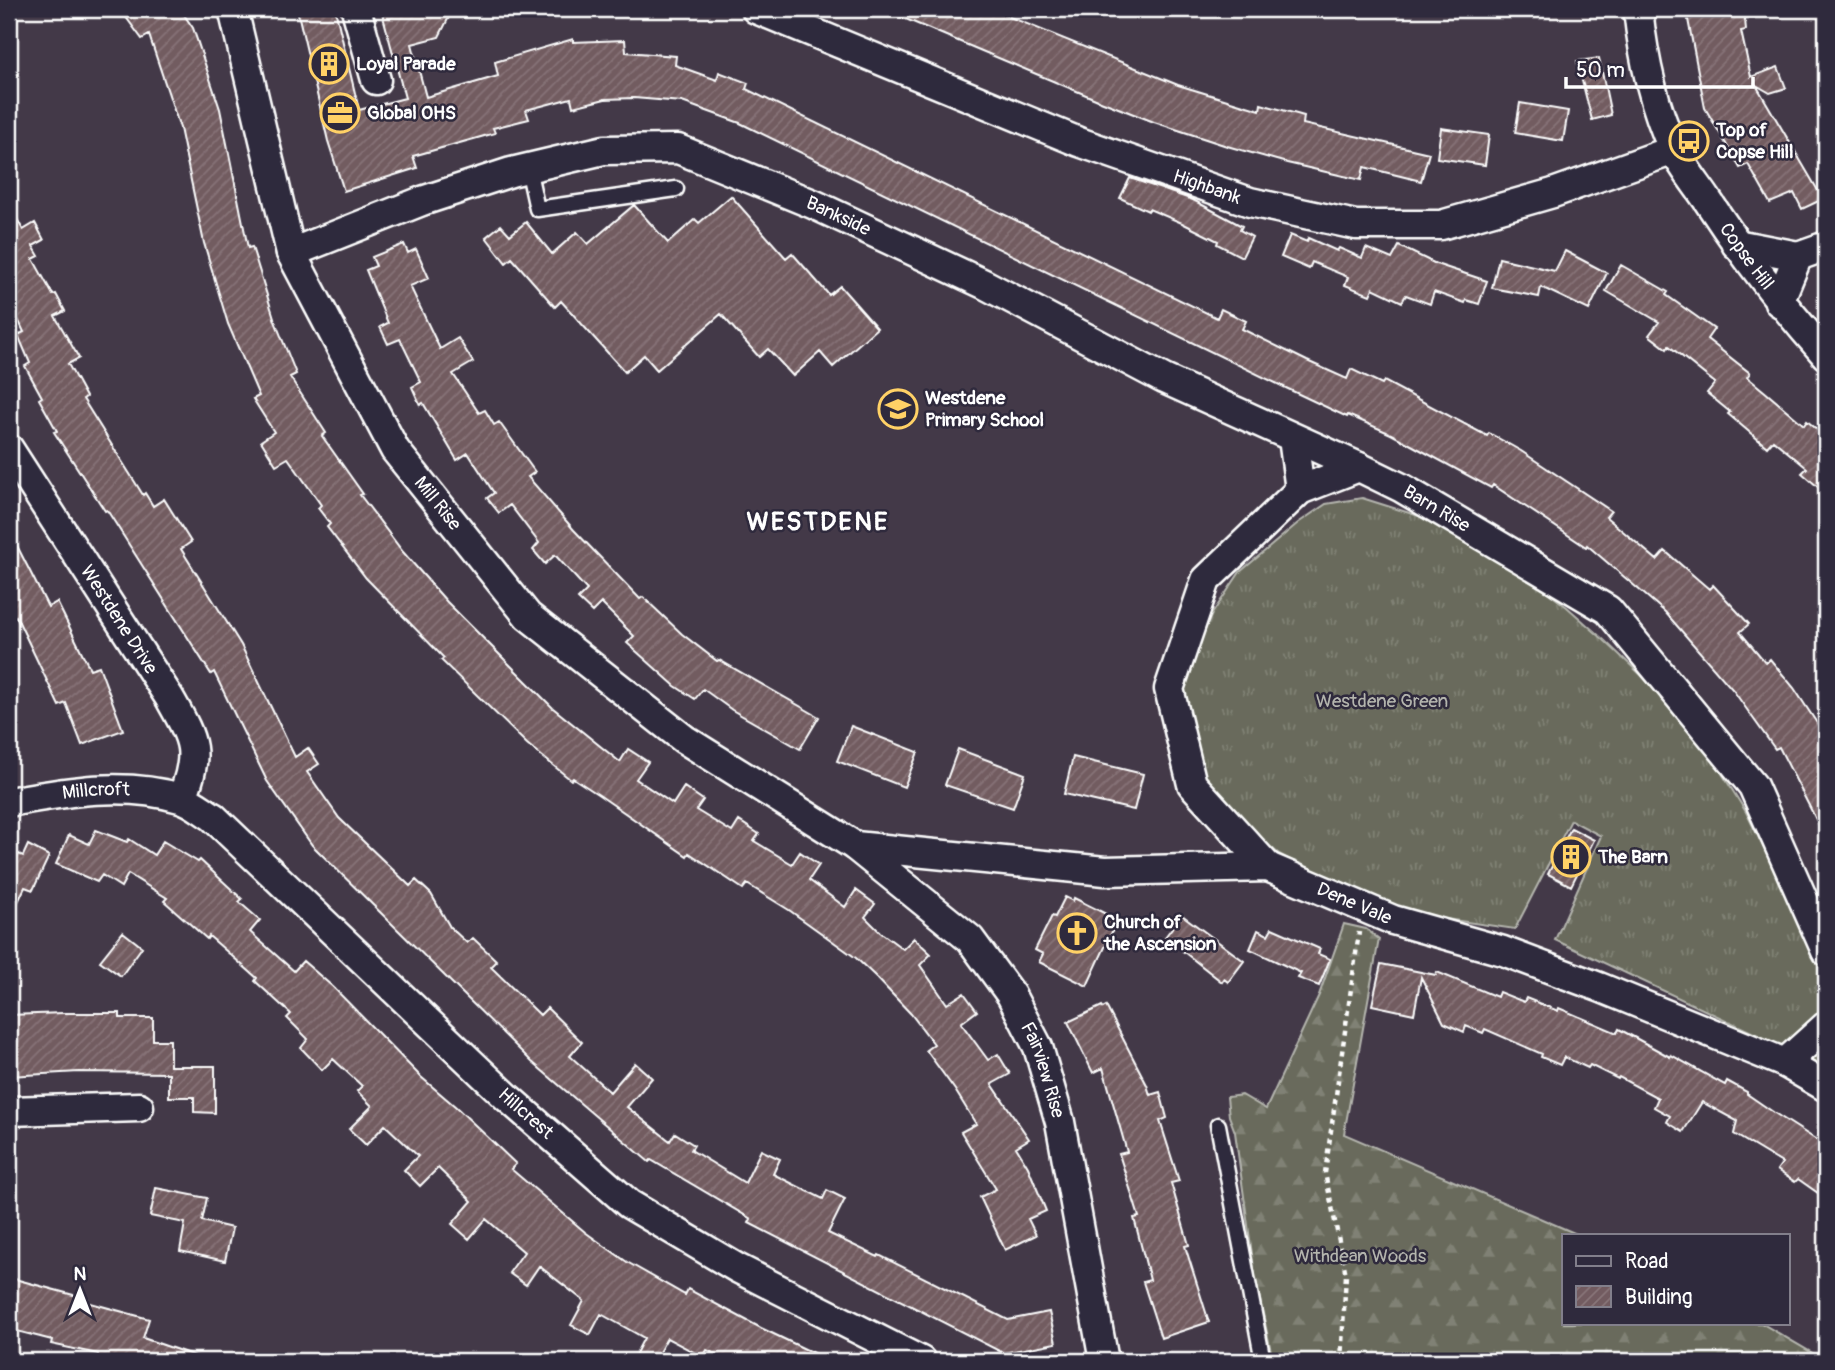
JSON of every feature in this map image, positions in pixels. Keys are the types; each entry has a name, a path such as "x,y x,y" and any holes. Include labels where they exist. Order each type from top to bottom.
{"street":[{"name":"Mill Rise","path":"233,9 291,253 395,450 528,616 684,739 855,846"},
{"path":"356,9 376,80"},
{"name":"Highbank","path":"756,9 1079,142 1250,202 1356,225 1441,225 1553,193 1674,150"},
{"name":"Copse Hill","path":"1638,9 1653,95 1674,150 1736,244 1779,302 1826,355"},
{"name":"Bankside","path":"291,253 422,201 528,168 604,150 678,149 837,215 984,284 1164,379 1359,467"},
{"path":"1736,244 1798,256 1826,246"},
{"path":"1779,302 1798,256"},
{"path":"1293,438 1300,490"},
{"name":"Westdene Drive","path":"9,449 169,697 193,740 191,775 182,798"},
{"path":"1268,867 1192,784 1169,689 1206,580 1300,490 1359,467"},
{"name":"Barn Rise","path":"1359,467 1402,488 1608,610 1753,786 1826,951"},
{"name":"Millcroft","path":"9,802 65,792 127,788 182,798"},
{"name":"Hillcrest","path":"182,798 213,817 508,1098 629,1204 737,1268 921,1361"},
{"name":"Dene Vale","path":"855,846 1105,871 1268,867 1393,920 1503,951 1785,1063 1826,1087"},
{"name":"Fairview Rise","path":"855,846 970,939 1011,995 1038,1047 1060,1122 1104,1361"},
{"path":"928,905 932,870 955,858"},
{"path":"1785,1063 1826,1026"},
{"path":"9,1111 139,1107"}],"lane":[{"path":"528,168 537,209 676,189"},
{"path":"1218,1125 1263,1361"}],"path":[{"path":"1341,1361 1346,1275 1325,1173 1359,928"}],"green space":[{"name":"Westdene Green","path":"1362,498 1441,523 1512,565 1567,607 1604,640 1641,675 1689,728 1746,812 1826,973 1826,1072 1775,1043 1555,940 1601,836 1571,820 1515,929 1418,915 1350,892 1279,854 1238,820 1207,784 1193,754 1181,683 1212,614 1240,572 1298,523 1326,504"},
{"name":"Withdean Woods","path":"1344,924 1366,929 1379,939 1344,1134 1577,1234 1562,1234 1562,1324 1763,1324 1826,1361 1273,1361 1255,1276 1235,1132 1229,1116 1227,1097 1242,1095 1266,1109 1319,995"}],"building":[{"path":"120,9 180,9 193,28 220,109 248,248 252,247 275,321 296,374 290,377 326,433 322,436 363,494 360,495 403,552 447,602 553,708 620,762 628,749 648,762 636,779 673,804 684,787 703,800 696,810 732,832 739,821 759,834 754,841 792,864 800,852 819,865 809,880 845,907 856,890 875,904 865,917 880,932 903,949 914,938 931,954 920,965 947,1004 964,993 977,1011 961,1023 988,1060 998,1054 1010,1074 992,1084 1029,1139 1016,1147 1028,1167 1046,1211 1028,1219 1036,1235 1005,1250 980,1197 996,1189 961,1132 976,1124 926,1050 934,1044 911,1014 876,977 856,958 789,910 747,884 743,889 689,853 687,856 599,795 573,778 571,780 527,744 441,660 444,658 366,578 327,527 330,524 318,508 321,505 288,458 276,465 261,441 274,432 253,399 259,396 228,324 204,243 180,128 149,35 142,39"},
{"path":"297,9 335,9 359,110 405,98 381,9 453,9 439,37 412,44 426,97 498,76 495,62 573,39 573,42 625,40 626,52 676,56 675,65 717,80 719,72 748,83 746,89 1217,318 1221,309 1246,321 1242,329 1307,361 1347,379 1351,369 1382,384 1384,381 1487,436 1489,433 1611,511 1606,517 1657,560 1665,551 1709,589 1713,585 1749,624 1740,632 1766,663 1770,659 1794,688 1826,737 1826,839 1779,747 1775,749 1733,690 1665,612 1587,545 1586,547 1493,485 1491,488 1391,434 1286,388 740,123 682,102 634,98 605,99 573,107 571,98 526,110 529,119 493,128 495,133 413,156 417,168 344,191 328,141"},
{"path":"882,9 990,9 1178,85 1260,110 1261,104 1304,116 1303,124 1429,153 1421,181 1364,167 1361,180 1227,146 1098,100"},
{"path":"1686,9 1744,9 1746,30 1741,31 1751,77 1778,67 1786,88 1770,93 1756,85 1823,199 1802,209 1794,193 1770,203 1748,164 1740,168 1705,108"},
{"path":"1599,58 1611,115 1592,120 1577,61"},
{"path":"1520,103 1568,111 1563,141 1515,133"},
{"path":"1441,128 1489,135 1485,165 1437,158"},
{"path":"1130,178 1193,200 1242,226 1240,230 1252,237 1242,257 1182,223 1120,198"},
{"path":"731,196 786,258 792,253 829,295 840,286 877,328 833,367 820,352 793,376 768,349 759,357 721,314 657,370 644,355 625,372 561,301 555,307 512,258 506,263 486,237 501,225 510,235 526,222 552,254 577,232 588,244 634,205 668,243 695,219 699,223"},
{"path":"9,204 23,230 35,223 44,240 33,246 39,256 33,259 65,311 55,316 79,358 68,364 86,397 83,399 143,495 145,493 153,506 164,499 191,542 181,549 241,645 295,757 308,748 319,764 307,772 339,818 410,886 416,880 431,894 450,927 467,943 473,938 497,961 491,967 540,1015 547,1008 582,1042 570,1056 610,1092 635,1063 652,1078 627,1107 670,1141 675,1133 694,1145 691,1150 745,1183 761,1150 780,1159 773,1174 823,1199 827,1190 845,1199 828,1233 878,1257 879,1255 1008,1320 1049,1312 1056,1343 1003,1353 749,1223 751,1219 651,1160 649,1162 532,1062 312,845 267,781 214,672 211,674 54,432 57,431 25,366 30,363 18,335 24,332 9,300"},
{"path":"1290,235 1307,242 1308,238 1337,251 1339,248 1362,258 1366,248 1392,259 1399,246 1436,264 1487,281 1479,304 1466,300 1465,303 1434,292 1430,304 1406,295 1402,302 1373,288 1370,295 1345,285 1348,277 1312,262 1309,269 1281,257"},
{"path":"404,244 408,253 416,249 429,278 410,286 440,349 458,338 473,362 453,374 479,413 485,410 494,425 499,422 535,472 528,477 640,599 643,597 682,634 717,661 819,717 800,749 732,710 703,689 695,699 675,686 627,643 634,636 601,603 592,612 578,599 587,590 555,555 545,564 533,550 539,543 510,505 499,513 487,498 494,493 468,453 457,460 423,403 420,405 412,387 421,382 400,339 388,344 380,327 388,323 366,270 376,266 372,257"},
{"path":"1565,251 1607,273 1589,310 1541,287 1539,297 1492,288 1499,258 1555,271"},
{"path":"1621,265 1668,292 1666,295 1714,329 1707,339 1750,373 1747,377 1804,425 1807,421 1826,437 1826,494 1802,473 1807,468 1773,440 1767,447 1707,393 1715,383 1669,346 1667,349 1649,335 1659,322 1606,291"},
{"path":"9,530 48,607 57,602 90,669 99,666 123,730 82,745 66,703 59,706 16,616 9,620"},
{"path":"851,726 918,752 904,787 837,761"},
{"path":"958,749 1025,774 1013,808 945,785"},
{"path":"1073,757 1143,774 1134,810 1064,794"},
{"name":"The Barn","path":"1571,828 1594,840 1571,886 1548,874"},
{"path":"96,830 127,842 129,839 154,855 163,841 198,862 200,860 242,899 239,902 260,920 250,932 294,971 303,961 333,987 421,1077 516,1164 511,1169 585,1232 627,1262 685,1295 688,1289 830,1361 730,1361 707,1350 703,1357 667,1338 654,1361 632,1361 644,1338 601,1314 590,1335 571,1325 584,1301 539,1266 526,1285 509,1273 524,1252 486,1219 469,1239 452,1224 472,1201 438,1168 420,1186 404,1170 418,1156 385,1125 366,1145 349,1129 372,1106 357,1091 362,1086 333,1059 322,1070 301,1048 308,1039 287,1018 291,1014 255,981 257,978 164,901 167,898 128,874 121,887 102,875 97,882 56,864 69,835 89,844"},
{"path":"28,845 49,856 33,890 25,887 9,921 9,858 15,861 19,854 23,856"},
{"name":"Church of the Ascension","path":"1065,897 1073,901 1074,898 1117,921 1087,986 1039,962 1043,954 1035,950"},
{"path":"1182,915 1244,961 1228,982 1224,979 1222,982 1165,937"},
{"path":"1272,928 1320,949 1318,954 1330,959 1319,986 1298,978 1301,973 1250,949 1258,930 1268,935"},
{"path":"123,932 142,947 121,976 100,961"},
{"path":"1381,964 1436,975 1437,972 1497,997 1499,992 1524,1002 1526,998 1558,1011 1559,1008 1617,1033 1619,1029 1725,1085 1727,1081 1826,1146 1826,1180 1818,1193 1798,1179 1795,1182 1777,1170 1782,1163 1734,1134 1737,1121 1702,1102 1683,1132 1667,1122 1670,1116 1654,1107 1658,1098 1619,1077 1618,1079 1590,1065 1588,1068 1564,1057 1560,1065 1541,1057 1542,1054 1485,1029 1483,1033 1466,1026 1464,1032 1444,1023 1421,977 1414,1014 1372,1005"},
{"path":"1106,1006 1150,1095 1160,1092 1167,1118 1160,1121 1179,1181 1171,1183 1189,1245 1185,1246 1209,1322 1161,1338 1143,1282 1150,1280 1134,1218 1139,1217 1119,1154 1127,1152 1103,1068 1093,1073 1068,1022"},
{"path":"120,1013 120,1018 153,1018 153,1040 170,1040 170,1066 215,1066 215,1113 194,1112 194,1097 169,1097 169,1073 79,1072 9,1076 9,1015"},
{"path":"156,1188 207,1198 202,1221 232,1228 225,1261 180,1251 185,1223 150,1216"},
{"path":"11,1278 149,1319 143,1338 201,1358 201,1361 112,1361 98,1357 98,1354 51,1344 52,1340 9,1329"}],"place":[{"name":"Loyal Parade","path":"329,64"},
{"name":"Global OHS","path":"340,113"},
{"name":"Top of Copse Hill","path":"1689,141"},
{"name":"Westdene Primary School","path":"898,409"},
{"name":"The Barn","path":"1571,857"},
{"name":"Church of the Ascension","path":"1077,933"}],"district":[{"name":"WESTDENE","path":"818,522"}]}
